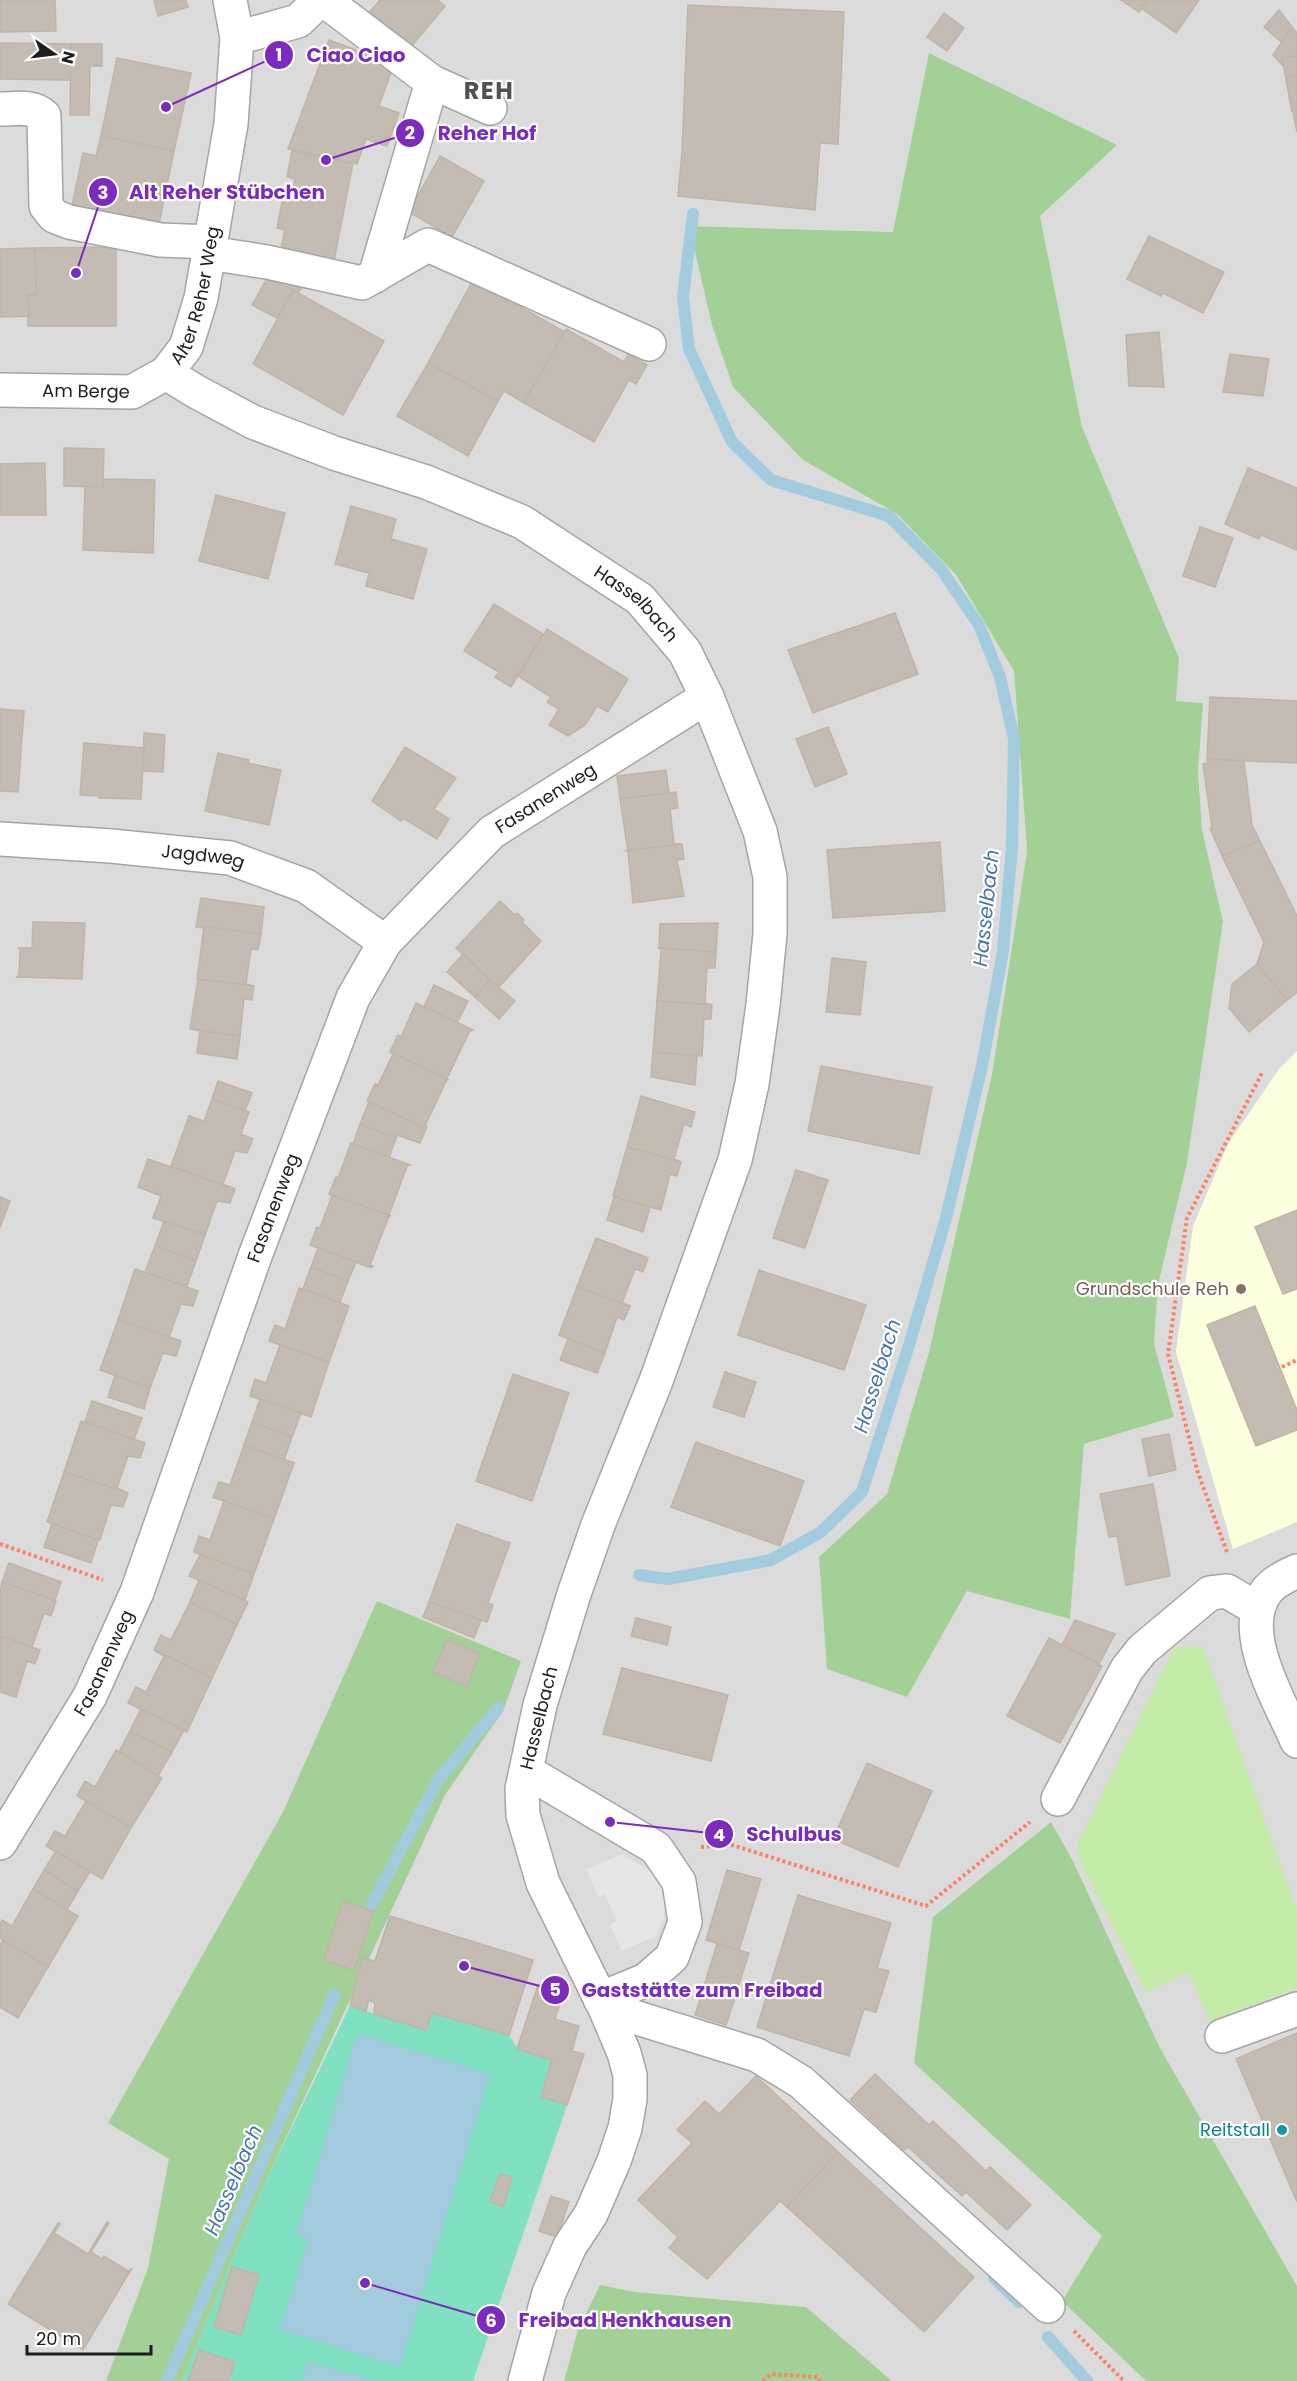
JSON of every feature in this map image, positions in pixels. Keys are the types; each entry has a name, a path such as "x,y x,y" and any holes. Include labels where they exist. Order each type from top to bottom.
{"street":[{"name":"Alter Reher Weg","path":"166,373 186,347 201,298 210,247 231,124 237,38 230,0"},
{"path":"237,38 298,21 322,0 432,82 490,108"},
{"path":"375,276 432,82"},
{"path":"0,109 31,109 39,111 44,116 46,206 54,216 69,222 160,240 210,247 362,283 428,245 649,344"},
{"name":"Am Berge","path":"0,390 132,392 166,373"},
{"name":"Hasselbach","path":"166,373 253,422 334,453 426,482 522,522 639,599 685,652 707,697 760,831 770,877 770,934 752,1084 735,1160 656,1381 598,1526 574,1594 540,1705 522,1788 523,1815 537,1864 557,1914 603,2004 624,2053 630,2076 630,2100 625,2128 614,2161 591,2214 570,2246 549,2293 525,2381"},
{"name":"Fasanenweg","path":"0,1843 90,1696 137,1592 255,1256 353,998 385,942 492,832 707,697"},
{"name":"Jagdweg","path":"0,839 111,846 230,858 306,886 385,942"},
{"path":"1297,1571 1282,1578 1262,1600 1257,1648 1297,1741"},
{"path":"1058,1799 1127,1669 1142,1650 1210,1593 1227,1591 1262,1600"},
{"path":"525,1771 656,1848 679,1882 685,1922 672,1957 646,1980 603,2004"},
{"path":"603,2004 758,2055 801,2082 1048,2306"},
{"path":"1222,2036 1297,2009"}],"path":[{"path":"1262,1073 1187,1218 1168,1354 1197,1470 1225,1550 1262,1600"},
{"path":"1282,1367 1297,1360"},
{"path":"0,1544 137,1592"},
{"path":"656,1848 732,1845 926,1906 1058,1799"},
{"path":"1048,2306 1124,2381"},
{"path":"763,2381 771,2374 818,2377 820,2381"}],"shaded area":[{"path":"0,0 1297,0 1297,2286 1160,2048 1073,1861 1051,1822 914,2063 1102,2236 1062,2301 1146,2381 892,2381 806,2307 635,2292 600,2285 571,2381 0,2381","holes":["929,54 1040,216 1082,427 1179,658 1175,702 1202,703 1198,771 1202,829 1223,922 1187,1163 1158,1285 1154,1343 1174,1417 1084,1444 1070,1618 967,1591 907,1697 819,1557 887,1494 929,1352 992,1074 1027,851 1014,671 956,575 897,514 803,460 690,226 894,232"]},
{"name":"Grundschule Reh","path":"1297,1051 1297,1522 1233,1549 1176,1352 1193,1226 1228,1144 1279,1069"},
{"path":"623,1854 653,1874 663,1889 666,1905 656,1936 622,1951 610,1925 617,1921 605,1894 598,1897 587,1869"}],"green space":[{"path":"929,53 1117,145 1040,216 1082,427 1179,658 1176,701 1203,703 1198,771 1202,829 1223,922 1187,1163 1158,1285 1154,1343 1174,1417 1084,1444 1070,1619 967,1591 907,1697 827,1669 819,1557 887,1494 929,1352 992,1074 1027,851 1014,671 956,575 897,514 803,460 733,387 712,325 689,226 893,232"},
{"path":"377,1601 521,1661 503,1711 445,1795 264,2185 182,2381 106,2381 148,2268 169,2159 108,2123 283,1812"},
{"path":"1174,1647 1203,1647 1297,1911 1297,1988 1210,2021 1188,1972 1146,1992 1079,1860 1078,1842"},
{"path":"1051,1822 1073,1861 1160,2048 1297,2286 1297,2381 1146,2381 1062,2301 1102,2236 914,2063 933,1917"},
{"path":"350,2006 426,2030 432,2013 509,2035 518,2049 552,2060 541,2097 567,2105 473,2381 182,2381 264,2185"},
{"path":"600,2285 635,2292 806,2307 892,2381 564,2381 578,2330"}],"water":[{"path":"357,2033 490,2074 400,2367 280,2330 308,2239 296,2235"},
{"path":"308,2362 380,2381 302,2381"}],"building":[{"path":"0,0 55,0 56,31 0,32"},
{"path":"154,0 186,0 188,7 158,16"},
{"path":"380,0 438,0 445,6 410,48 369,13"},
{"path":"1121,0 1147,0 1139,12"},
{"path":"1147,0 1199,0 1176,33 1141,8"},
{"path":"688,5 844,12 838,144 820,143 815,210 678,196"},
{"path":"1279,10 1292,27 1281,42 1264,27"},
{"path":"944,13 964,28 947,51 927,37"},
{"path":"1292,27 1297,33 1297,56 1282,58 1284,67 1273,55"},
{"path":"329,40 394,64 379,106 399,113 387,146 366,139 357,164 288,149"},
{"path":"0,43 71,44 70,80 0,79"},
{"path":"71,44 102,44 102,66 90,66 89,115 70,115"},
{"path":"1297,56 1297,75 1286,77 1292,112 1282,58"},
{"path":"117,58 191,73 174,151 101,136"},
{"path":"1297,75 1297,132 1286,77"},
{"path":"101,136 174,151 158,229 71,211 83,153 96,156"},
{"path":"292,151 353,163 333,266 280,254 285,230 277,228 282,202 290,203 295,179 287,177"},
{"path":"440,156 484,181 452,237 409,212"},
{"path":"1149,236 1224,272 1203,313 1163,293 1161,296 1127,279"},
{"path":"116,247 116,326 28,326 28,295 36,295 35,248"},
{"path":"35,248 36,295 28,295 29,316 0,317 0,249"},
{"path":"270,273 301,289 298,292 293,290 277,318 252,305"},
{"path":"473,280 565,332 524,403 504,391 498,401 428,363"},
{"path":"293,290 384,341 343,415 253,364"},
{"path":"566,329 624,362 628,354 647,365 636,384 629,380 594,442 524,403"},
{"path":"1159,332 1164,387 1129,386 1126,335"},
{"path":"1230,354 1269,359 1263,396 1223,392"},
{"path":"428,363 498,401 468,456 397,416"},
{"path":"64,448 104,449 103,487 64,486"},
{"path":"45,463 46,515 0,515 0,464"},
{"path":"1248,468 1297,488 1297,550 1261,535 1259,539 1225,524"},
{"path":"103,479 155,480 153,553 83,550 85,486 103,487"},
{"path":"216,495 285,513 268,579 199,561"},
{"path":"351,506 396,519 391,539 427,549 413,599 366,586 369,573 335,564"},
{"path":"1200,527 1233,538 1215,587 1183,576"},
{"path":"494,604 543,634 511,687 495,677 499,672 464,651"},
{"path":"895,613 918,674 813,713 788,650"},
{"path":"547,629 628,679 608,712 597,706 585,725 568,736 549,725 559,709 547,702 551,697 518,676"},
{"path":"1210,697 1297,701 1297,763 1207,759"},
{"path":"0,709 24,711 18,792 0,791"},
{"path":"828,727 847,774 815,787 796,739"},
{"path":"144,733 165,735 163,772 143,771"},
{"path":"84,743 144,748 141,799 80,795"},
{"path":"405,747 456,778 434,809 449,819 437,839 403,818 401,821 372,801"},
{"path":"218,753 249,760 248,763 281,770 269,825 205,811"},
{"path":"1207,759 1244,761 1252,825 1260,841 1222,856 1210,828 1212,828 1203,764 1207,763"},
{"path":"666,770 669,793 620,799 617,776"},
{"path":"676,792 678,808 670,809 674,844 682,844 628,851 620,799"},
{"path":"1260,841 1297,916 1297,992 1287,1000 1257,964 1264,942 1222,856"},
{"path":"940,842 945,911 833,918 827,850"},
{"path":"682,844 684,859 677,860 684,896 633,903 628,852 626,851"},
{"path":"201,898 264,907 261,934 196,927"},
{"path":"500,901 515,915 517,913 524,920 522,922 541,941 498,988 456,948"},
{"path":"33,922 85,923 82,979 17,977 20,949 18,948 32,948"},
{"path":"718,923 716,952 659,948 660,924"},
{"path":"204,926 261,934 258,950 251,949 246,984 254,986 197,979"},
{"path":"659,948 716,952 715,968 707,968 705,1003 712,1005 657,1001 661,950"},
{"path":"463,954 490,980 475,997 447,972"},
{"path":"832,958 866,962 860,1015 826,1012"},
{"path":"1257,964 1287,1000 1249,1032 1229,1008 1232,984"},
{"path":"198,979 254,986 252,1000 244,999 240,1036 190,1029"},
{"path":"490,980 515,1001 499,1019 475,997"},
{"path":"434,985 468,1001 457,1023 424,1007"},
{"path":"657,1001 712,1005 711,1019 704,1019 702,1056 653,1052"},
{"path":"416,1003 473,1030 470,1031 447,1078 449,1080 390,1052 398,1035 401,1037"},
{"path":"200,1031 240,1036 237,1059 197,1053"},
{"path":"390,1052 447,1079 425,1126 426,1129 367,1101 375,1084 378,1085 393,1054"},
{"path":"653,1052 697,1056 695,1085 651,1077"},
{"path":"821,1066 932,1087 919,1154 808,1131"},
{"path":"218,1081 252,1093 245,1111 212,1099"},
{"path":"641,1096 695,1112 691,1127 684,1124 674,1159 681,1162 627,1147"},
{"path":"212,1099 249,1112 241,1134 253,1139 247,1153 235,1151 223,1184 235,1189 171,1166 189,1116 204,1121"},
{"path":"369,1102 426,1129 420,1143 397,1135 396,1138 360,1124"},
{"path":"360,1124 396,1138 389,1158 353,1144"},
{"path":"351,1143 410,1165 407,1166 389,1215 391,1216 329,1194 336,1177 338,1178"},
{"path":"627,1147 681,1162 677,1176 670,1174 661,1210 613,1196"},
{"path":"148,1159 235,1189 230,1203 217,1201 205,1235 153,1218 161,1196 138,1187"},
{"path":"796,1170 828,1180 805,1248 773,1238"},
{"path":"329,1194 391,1216 389,1216 370,1265 373,1266 371,1268 310,1245 317,1227 320,1228 332,1196"},
{"path":"0,1197 10,1201 0,1228"},
{"path":"614,1197 650,1207 643,1232 607,1220"},
{"path":"1297,1210 1297,1289 1283,1294 1255,1227"},
{"path":"164,1221 205,1235 196,1261 155,1246"},
{"path":"596,1238 648,1258 643,1272 635,1269 622,1303 630,1306 577,1287"},
{"path":"155,1246 196,1261 187,1286 145,1272"},
{"path":"318,1248 356,1262 348,1281 311,1267"},
{"path":"311,1267 348,1281 340,1302 303,1289"},
{"path":"135,1269 198,1291 193,1306 181,1304 169,1337 118,1320"},
{"path":"759,1270 866,1305 844,1370 738,1335"},
{"path":"577,1287 630,1306 624,1320 617,1317 605,1353 559,1335"},
{"path":"299,1288 349,1306 329,1362 269,1341 275,1325 285,1329"},
{"path":"1255,1306 1297,1410 1297,1430 1256,1446 1207,1325"},
{"path":"118,1320 181,1341 176,1356 163,1353 150,1388 100,1370"},
{"path":"568,1339 605,1353 597,1373 560,1360"},
{"path":"280,1345 329,1362 311,1417 250,1396 255,1379 266,1383"},
{"path":"725,1372 756,1382 744,1417 713,1407"},
{"path":"513,1374 569,1393 532,1501 476,1481"},
{"path":"115,1375 150,1388 144,1409 108,1397"},
{"path":"260,1399 301,1413 292,1437 252,1422"},
{"path":"92,1401 142,1418 134,1439 85,1422"},
{"path":"81,1421 145,1443 140,1458 128,1456 117,1488 128,1493 64,1472"},
{"path":"252,1422 292,1437 284,1460 244,1445"},
{"path":"1169,1434 1176,1470 1149,1476 1142,1439"},
{"path":"696,1442 804,1481 780,1546 671,1507"},
{"path":"244,1445 294,1463 274,1519 213,1497 219,1482 230,1485"},
{"path":"64,1472 128,1493 123,1507 111,1505 100,1540 47,1522"},
{"path":"1153,1484 1170,1576 1126,1585 1117,1536 1109,1537 1100,1494"},
{"path":"213,1497 274,1519 254,1574 194,1552 199,1536 210,1540 224,1501"},
{"path":"52,1524 98,1540 91,1563 44,1547"},
{"path":"457,1524 510,1543 488,1603 493,1605 487,1622 429,1602"},
{"path":"200,1555 254,1574 245,1600 189,1576"},
{"path":"9,1563 61,1582 55,1600 2,1582"},
{"path":"199,1580 248,1602 237,1625 190,1602"},
{"path":"2,1582 56,1601 51,1616 44,1613 32,1647 0,1636"},
{"path":"190,1602 237,1625 212,1678 154,1650 161,1635 171,1640"},
{"path":"429,1602 481,1620 474,1638 423,1617"},
{"path":"636,1618 671,1627 667,1645 631,1636"},
{"path":"1075,1620 1115,1634 1099,1664 1062,1645"},
{"path":"0,1636 40,1650 35,1664 27,1661 16,1697 0,1692"},
{"path":"1049,1638 1102,1666 1060,1743 1007,1716"},
{"path":"447,1640 480,1653 467,1686 433,1672"},
{"path":"154,1650 212,1678 187,1732 128,1703 136,1687 146,1692 164,1656"},
{"path":"622,1668 728,1695 711,1761 603,1734"},
{"path":"141,1709 184,1730 172,1752 130,1731"},
{"path":"130,1731 172,1752 158,1776 119,1752"},
{"path":"116,1750 162,1778 131,1828 77,1796 85,1781 95,1787"},
{"path":"867,1763 932,1791 898,1867 833,1839"},
{"path":"86,1801 131,1828 102,1879 46,1846 55,1831 65,1836"},
{"path":"56,1851 90,1872 78,1891 44,1870"},
{"path":"44,1870 78,1891 67,1910 33,1889"},
{"path":"727,1870 761,1879 739,1950 706,1940"},
{"path":"33,1889 78,1916 48,1967 0,1938 2,1920 12,1926"},
{"path":"798,1895 891,1923 877,1968 889,1971 876,2012 864,2009 849,2056 757,2027"},
{"path":"343,1901 373,1911 354,1970 324,1960"},
{"path":"390,1916 533,1960 509,2035 432,2013 426,2030 374,2014 375,2003 369,2000 366,2011 350,2006 362,1958 375,1961"},
{"path":"3,1940 48,1967 18,2018 0,2007 0,1945"},
{"path":"717,1944 749,1953 726,2025 695,2015"},
{"path":"538,1985 563,1993 555,2019 579,2026 572,2051 584,2054 567,2105 541,2097 552,2060 517,2049"},
{"name":"Reitstall","path":"1297,2033 1297,2202 1236,2059"},
{"path":"875,2074 929,2125 933,2121 986,2171 990,2167 1031,2205 1007,2230 966,2192 962,2196 908,2147 904,2150 850,2100"},
{"path":"756,2076 838,2152 787,2207 780,2201 707,2279 669,2248 678,2237 638,2200 692,2143 677,2130 705,2101 719,2114"},
{"path":"838,2152 974,2277 924,2332 787,2207"},
{"path":"500,2174 512,2177 503,2207 490,2202"},
{"path":"551,2196 569,2202 557,2237 539,2231"},
{"path":"107,2222 109,2223 91,2252 102,2259 104,2256 128,2271 132,2268 83,2350 8,2304 58,2223 60,2224 54,2233 88,2254"},
{"path":"232,2267 259,2275 241,2335 214,2327"},
{"path":"199,2350 235,2362 228,2381 188,2381"}],"waterway":[{"name":"Hasselbach","path":"639,1575 668,1579 771,1560 821,1532 862,1492 910,1342 946,1218 982,1066 1003,951 1012,847 1014,739 1000,677 979,625 941,569 889,516 771,480 732,442 689,349 683,297 693,214"},
{"name":"Hasselbach","path":"372,1904 438,1780 498,1708"},
{"name":"Hasselbach","path":"167,2381 334,1995"},
{"path":"994,2278 1019,2302"},
{"path":"1048,2337 1087,2381"}],"place":[{"name":"Ciao Ciao","path":"166,107"},
{"name":"Reher Hof","path":"326,160"},
{"name":"Alt Reher Stübchen","path":"76,273"},
{"name":"Grundschule Reh","path":"1241,1289"},
{"name":"Schulbus","path":"610,1822"},
{"name":"Gaststätte zum Freibad","path":"464,1966"},
{"name":"Reitstall","path":"1282,2130"},
{"name":"Freibad Henkhausen","path":"365,2283"}],"district":[{"name":"REH","path":"489,91"}]}
